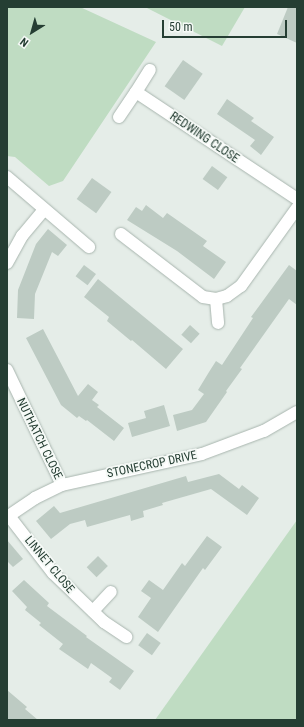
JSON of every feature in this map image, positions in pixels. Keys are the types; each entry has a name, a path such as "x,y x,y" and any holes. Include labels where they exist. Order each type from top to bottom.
{"street":[{"path":"119,117 150,70"},
{"name":"REDWING CLOSE","path":"136,92 297,199"},
{"path":"7,177 89,247"},
{"path":"121,234 203,297 216,299 227,296 241,286 297,208"},
{"path":"7,263 22,236 44,210"},
{"path":"216,299 218,323"},
{"name":"NUTHATCH CLOSE","path":"7,370 62,486"},
{"name":"STONECROP DRIVE","path":"8,516 35,498 62,486 86,479 202,454 264,431 297,412"},
{"name":"LINNET CLOSE","path":"8,516 53,573 93,611 126,637"},
{"path":"93,611 111,592"}],"green space":[{"path":"7,7 80,7 156,42 63,181 49,186 15,157 7,156"},
{"path":"145,7 245,7 222,46"},
{"path":"297,520 297,720 155,720"}],"building":[{"path":"288,7 297,7 297,43 277,34"},
{"path":"183,60 203,74 184,100 165,86"},
{"path":"227,99 254,118 251,121 274,137 261,155 250,146 255,140 217,114"},
{"path":"212,166 227,177 218,190 203,179"},
{"path":"92,178 111,192 96,213 77,199"},
{"path":"146,205 163,218 167,213 207,241 203,246 226,262 214,279 177,251 127,220 136,207 142,211"},
{"path":"48,229 67,245 58,256 52,252 35,294 34,319 17,318 18,290 36,244"},
{"path":"84,265 96,274 88,285 76,276"},
{"path":"289,265 297,271 297,305 289,299 240,368 242,369 206,422 177,431 173,415 192,410 204,394 198,390 216,361 222,365 253,318 251,317"},
{"path":"98,279 183,349 166,369 107,321 109,317 84,297"},
{"path":"190,325 200,334 191,343 181,335"},
{"path":"43,329 78,396 88,384 98,392 92,400 99,405 97,407 124,428 114,441 87,420 86,421 79,416 77,418 61,405 26,338"},
{"path":"164,405 170,426 132,437 128,423 146,418 144,411"},
{"path":"219,474 239,489 242,485 259,498 247,515 211,489 162,503 163,505 143,511 144,517 131,521 130,515 87,527 85,520 70,524 51,539 36,521 54,506 60,513 186,476 188,482"},
{"path":"207,536 222,547 205,570 203,568 158,632 138,617 151,598 141,591 149,580 163,590 182,563 185,566"},
{"path":"7,540 23,559 13,567 7,561"},
{"path":"98,556 108,566 97,577 87,567"},
{"path":"24,580 49,603 47,606 87,636 86,637 134,671 120,690 109,682 112,678 91,663 88,669 59,649 63,644 39,625 41,623 25,610 27,607 12,591"},
{"path":"147,633 161,643 152,655 138,645"},
{"path":"7,690 27,707 25,709 38,720 7,720"}]}
